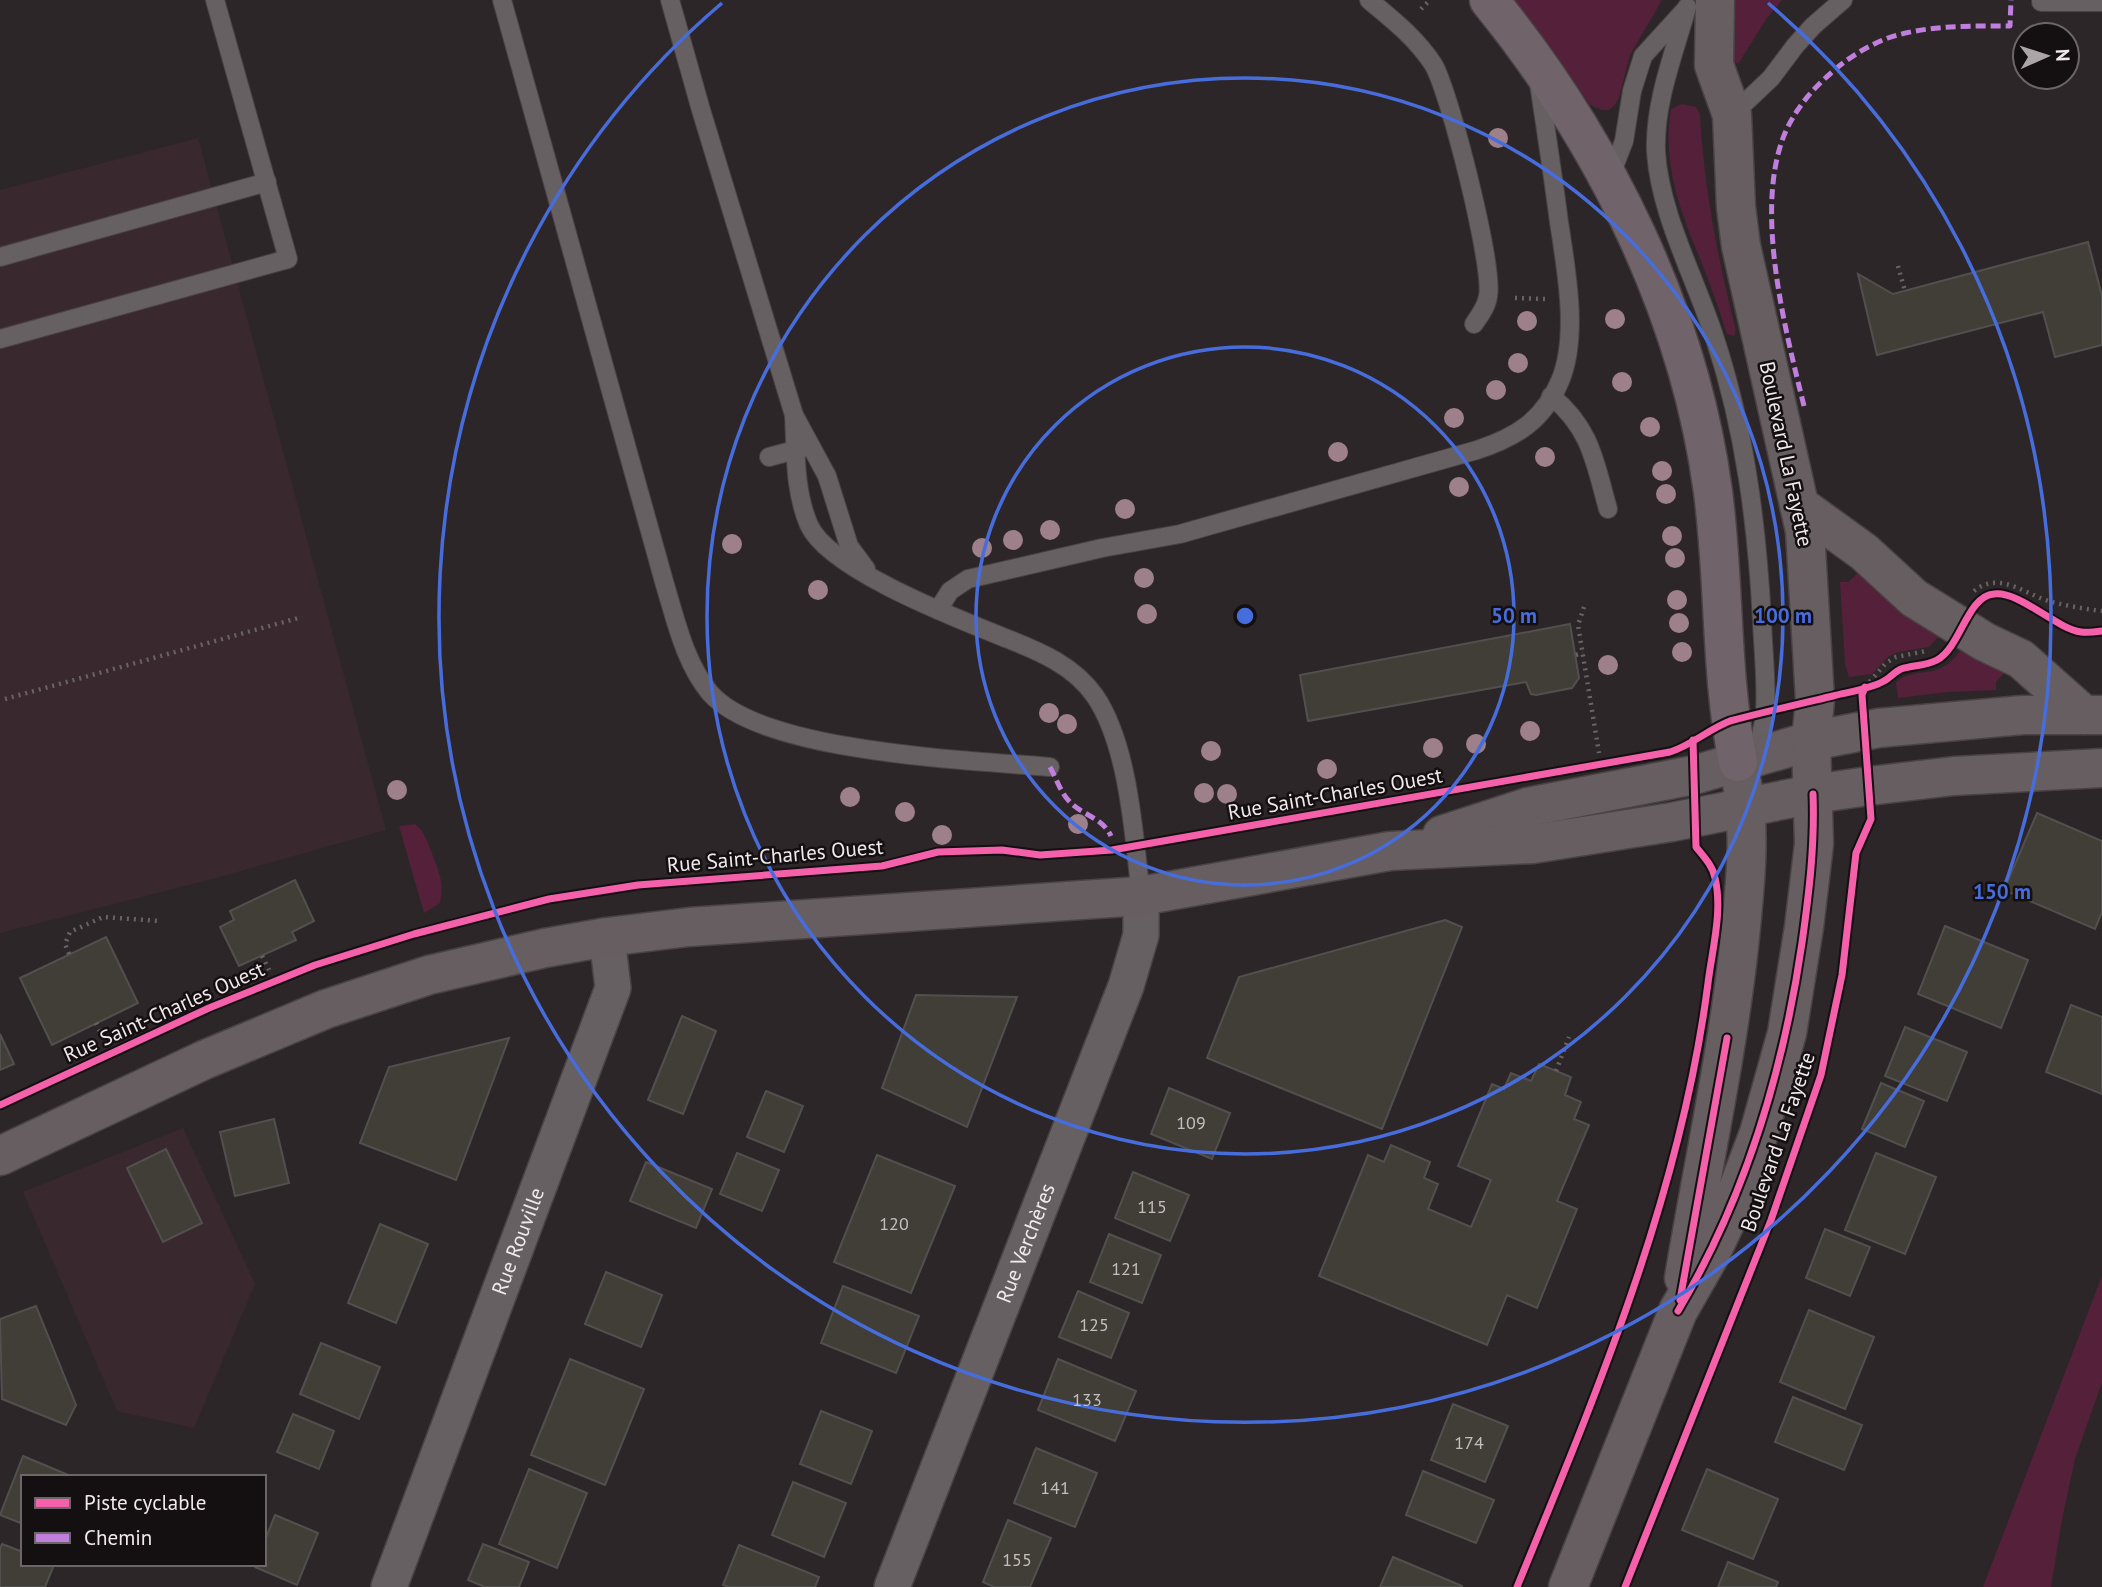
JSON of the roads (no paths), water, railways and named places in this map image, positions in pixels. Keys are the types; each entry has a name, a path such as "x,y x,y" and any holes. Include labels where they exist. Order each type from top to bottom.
{"highway":[{"path":"1489,0 1558,93 1609,181 1665,303 1684,361 1704,440 1719,540 1730,721 1747,759"}],"street":[{"name":"Boulevard La Fayette","path":"1568,1587 1678,1311 1726,1221 1755,1143 1782,1054 1798,969 1814,836 1811,741 1815,700 1808,556 1743,256 1736,207 1731,115 1714,65 1699,3"},
{"path":"1799,505 1864,552 1914,598 1985,642 2021,659 2093,715"},
{"path":"0,1156 204,1060 326,1009 387,987 528,951 607,937 703,926 1141,896 1390,851 1528,807 1656,783 1811,741 1865,731 1988,718 2093,715"},
{"name":"Boulevard La Fayette","path":"1678,1311 1734,991 1745,890 1747,759"},
{"path":"1390,851 1533,844 1672,822 1813,794 1954,776 2102,768"},
{"name":"Rue Verchères","path":"892,1587 1130,973 1141,935 1141,896"},
{"name":"Rue Rouville","path":"389,1587 613,988 607,937"}],"lane":[{"path":"0,339 288,260 215,0"},
{"path":"502,0 665,585 697,676 711,694 728,708 766,726 811,738 889,753 1050,767"},
{"path":"670,0 803,448 797,484 808,523 830,552 938,610 1051,658 1075,675 1095,697 1109,724 1124,779 1134,833 1141,896"},
{"path":"1368,0 1403,28 1434,65 1440,80 1455,127 1487,263 1489,295 1484,310 1474,324"},
{"path":"1731,115 1772,78 1795,46 1843,0"},
{"path":"2041,2 2102,2"},
{"path":"1609,181 1624,141 1632,91 1643,56 1699,3"},
{"path":"1699,3 1661,103 1656,152 1663,194 1702,297 1727,378 1746,467 1760,582 1765,712 1747,759"},
{"path":"938,610 950,591 959,583 984,574 1180,534 1500,442 1524,429 1544,409 1564,370 1567,353 1568,300 1553,171 1535,60"},
{"path":"0,257 267,181"},
{"path":"1551,396 1574,416 1581,428 1590,448 1608,509"},
{"path":"769,457 803,448"},
{"path":"803,448 827,476 849,545 873,577"}]}
